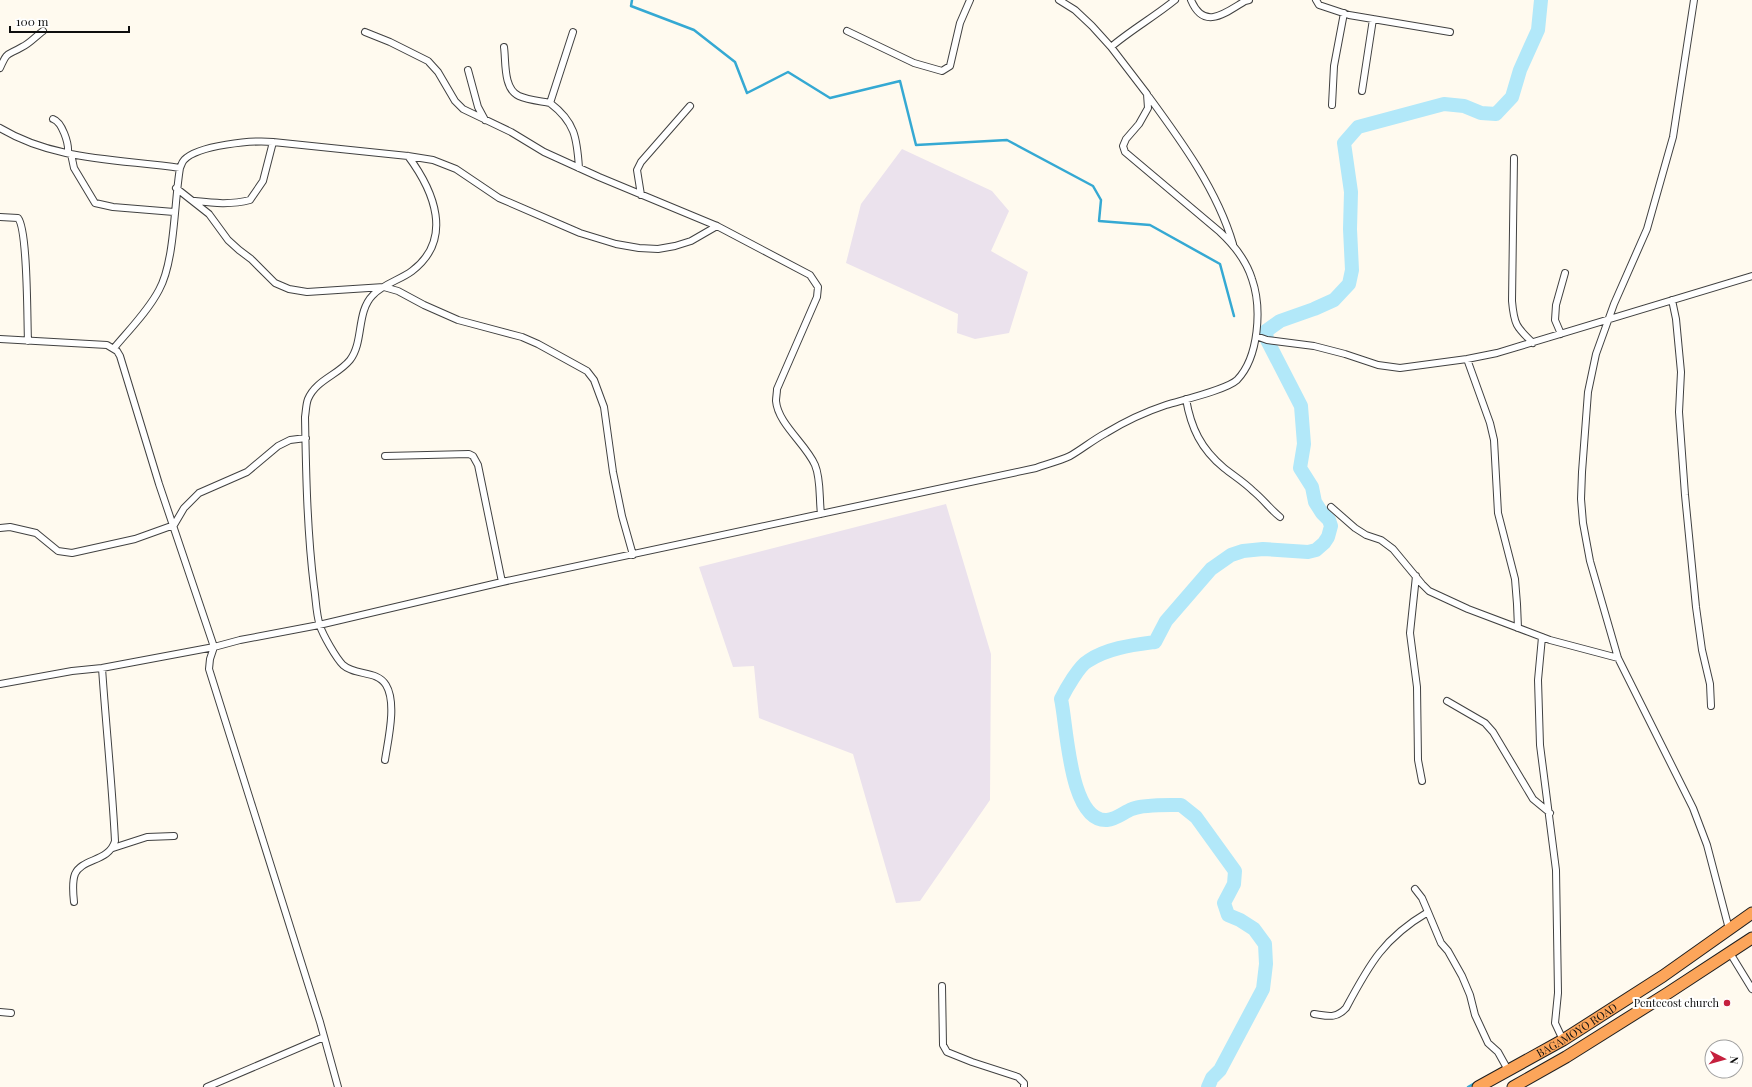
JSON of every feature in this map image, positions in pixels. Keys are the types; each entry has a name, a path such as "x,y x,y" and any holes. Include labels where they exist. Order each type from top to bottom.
{"highway":[{"name":"BAGAMOYO ROAD","path":"1478,1087 1491,1084 1508,1070 1563,1040 1663,976 1752,913"},
{"name":"BAGAMOYO ROAD","path":"1513,1087 1566,1057 1752,938"}],"street":[{"path":"847,31 914,63 942,71 950,66 960,23 970,0"},
{"path":"0,684 72,671 102,668 214,647 240,640 319,625 502,582 1036,468 1068,456 1138,416 1165,405 1218,389 1236,381 1245,368 1251,355 1256,336 1257,311 1252,279 1234,246 1228,228 1195,163 1147,94 1111,47 1075,10 1059,0"},
{"path":"1111,47 1124,35 1151,19 1175,0"},
{"path":"1191,0 1195,10 1200,14 1211,18 1222,15 1245,0 1249,0"},
{"path":"1316,0 1319,5 1344,13 1450,32"},
{"path":"1694,0 1673,137 1647,229 1607,320 1596,354 1588,392 1581,499 1583,523 1590,561 1618,658 1693,808 1707,845 1729,930"},
{"path":"1332,105 1334,66 1344,13"},
{"path":"1362,91 1373,19"},
{"path":"0,68 5,57 13,50 23,47 43,31"},
{"path":"365,32 390,42 428,61 438,72 455,101 463,109 511,132 544,152 641,195 717,226 810,274 818,287 816,297 777,389 776,401 781,417 808,453 815,465 818,478 821,514"},
{"path":"550,103 573,32"},
{"path":"504,47 508,84 512,92 519,96 550,103 560,111 573,128 577,145 579,168"},
{"path":"468,70 478,107 485,120"},
{"path":"1147,94 1148,108 1139,124 1126,139 1123,146 1125,152 1234,246"},
{"path":"641,195 637,170 641,162 690,106"},
{"path":"53,119 59,121 68,144 74,168 95,202 113,207 174,212"},
{"path":"0,128 11,135 37,146 87,158 180,168"},
{"path":"114,348 159,290 165,276 176,188 180,168 184,159 213,147 255,140 433,160 456,169 499,198 580,233 616,244 639,248 658,249 675,246 692,241 717,226"},
{"path":"193,201 238,203 250,200 263,181 272,142"},
{"path":"385,760 391,708 390,697 386,685 379,678 343,665 319,625 310,551 305,417 308,399 316,388 351,359 365,307 373,294 412,271 427,256 435,241 436,224 433,201 426,182 408,156"},
{"path":"1514,158 1512,301 1514,318 1517,326 1533,343"},
{"path":"176,188 209,214 228,240 251,259 275,283 289,289 307,292 384,287 398,291 424,305 458,320 522,337 587,370 594,380 604,407 613,472 622,516 633,555"},
{"path":"0,217 18,218 21,224 24,247 28,341"},
{"path":"1561,334 1555,320 1556,305 1565,273"},
{"path":"1256,336 1267,340 1314,346 1378,365 1400,368 1466,359 1533,343 1752,276"},
{"path":"1672,300 1676,319 1681,372 1679,412 1684,495 1696,607 1702,650 1710,684 1711,706"},
{"path":"0,339 94,344 114,348 120,356 159,484 214,647 210,659 209,669 324,1037 338,1087"},
{"path":"1466,359 1490,423 1494,440 1498,513 1515,579 1518,628"},
{"path":"1186,399 1192,427 1211,455 1223,467 1254,491 1271,510 1280,517"},
{"path":"0,528 10,527 36,533 58,551 72,553 135,539 174,525 184,508 199,493 247,472 258,465 272,449 284,442 306,438"},
{"path":"385,456 469,454 476,459 502,582"},
{"path":"1331,508 1355,528 1382,540 1393,549 1429,591 1468,609 1542,637 1618,658"},
{"path":"1416,576 1410,633 1417,687 1417,748 1422,781"},
{"path":"1542,637 1538,670 1538,716 1541,757 1556,863 1558,993 1555,1023 1563,1040"},
{"path":"102,668 112,785 115,841 113,848"},
{"path":"1447,701 1480,720 1493,732 1533,799 1550,813"},
{"path":"74,902 73,887 77,872 113,848 147,837 174,836"},
{"path":"1414,889 1422,898 1440,943 1448,951 1462,976 1470,995 1475,1015 1488,1043 1498,1052 1508,1070"},
{"path":"1314,1014 1332,1017 1342,1013 1371,963 1382,949 1400,931 1428,912"},
{"path":"1730,952 1752,989"},
{"path":"942,986 944,1045 947,1052 1018,1077 1024,1083 1024,1087"},
{"path":"0,1012 11,1013"},
{"path":"207,1087 324,1037"}],"shaded area":[{"path":"902,149 992,191 1009,211 991,251 1028,272 1009,333 975,339 957,333 958,314 846,263 861,204"},
{"path":"946,504 991,654 990,800 920,901 896,903 853,754 759,718 754,666 733,667 699,567"}],"waterway":[{"path":"632,0 631,6 694,30 735,62 747,93 788,72 830,98 900,81 916,145 1007,140 1093,186 1101,200 1099,221 1150,225 1220,264 1234,316"},
{"path":"1208,1087 1212,1078 1220,1070 1263,989 1266,964 1265,944 1254,929 1240,920 1228,915 1224,903 1234,884 1235,871 1196,817 1181,805 1137,807 1107,820 1094,816 1085,806 1077,789 1072,770 1061,699 1069,684 1088,661 1112,650 1155,642 1166,621 1211,569 1231,555 1243,551 1263,549 1308,552 1316,550 1324,543 1328,537 1331,526 1329,520 1322,513 1315,502 1312,487 1300,468 1304,444 1301,406 1267,340 1266,331 1280,321 1334,300 1349,284 1352,270 1350,229 1351,192 1344,143 1358,127 1444,104 1464,106 1481,113 1496,114 1512,97 1520,70 1538,30 1541,0"},
{"path":"1468,1087 1475,1083"}],"place":[{"name":"Pentecost church","path":"1727,1003"}]}
